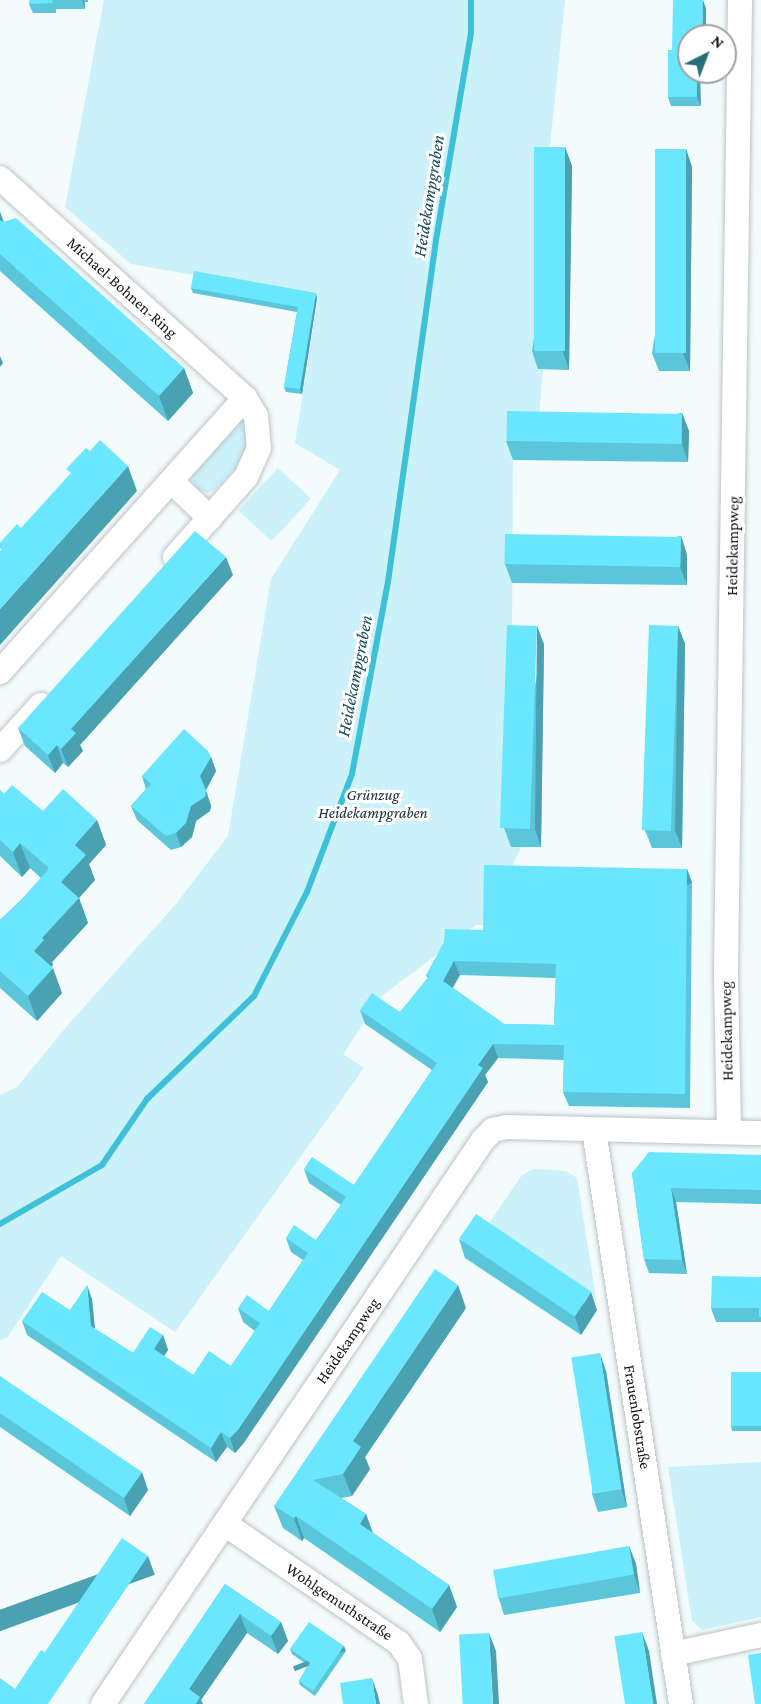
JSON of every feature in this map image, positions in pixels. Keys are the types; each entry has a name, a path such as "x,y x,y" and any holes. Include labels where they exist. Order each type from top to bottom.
{"street":[{"name":"Heidekampweg","path":"103,1704 483,1140 493,1130 507,1127 729,1132 726,981 740,0"},
{"name":"Michael-Bohnen-Ring","path":"0,178 245,398 256,416 259,448 246,477 158,575"},
{"path":"19,229 36,210"},
{"path":"0,672 245,398"},
{"path":"171,481 210,518"},
{"path":"0,750 58,686"},
{"name":"Frauenlobstraße","path":"594,1130 681,1704"},
{"path":"729,1132 761,1133"},
{"name":"Wohlgemuthstraße","path":"225,1524 399,1643 410,1659 416,1704"},
{"path":"673,1654 761,1635"}],"green space":[{"name":"Grünzug Heidekampgraben","path":"104,0 565,0 548,165 538,369 543,369 538,429 513,429 511,846 521,847 506,880 555,925 476,925 383,995 343,1054 364,1068 175,1332 61,1256 7,1338 0,1340 0,1095 17,1087 68,1025 176,904 228,836 271,579 340,470 295,443 318,297 131,264 65,207"},
{"path":"242,412 250,440 241,463 214,491 207,493 194,488 191,470"},
{"path":"278,468 311,499 271,541 238,510"},
{"path":"534,1169 566,1171 577,1178 596,1299 487,1226 522,1175"},
{"path":"761,1462 761,1617 702,1630 692,1621 668,1467"}],"building":[{"path":"29,0 52,0 53,3 29,4"},
{"path":"673,0 703,0 702,24 677,24 677,84 697,84 697,97 668,97 668,50 672,50"},
{"path":"534,147 565,147 565,351 534,351"},
{"path":"655,149 686,149 686,353 655,353"},
{"path":"16,218 184,368 159,396 0,254 0,220 3,222"},
{"path":"194,271 316,293 300,389 284,387 298,307 191,288"},
{"path":"507,411 682,414 681,444 506,441"},
{"path":"100,440 128,466 0,609 0,551 2,550 0,543 17,524 21,528 71,473 66,469 86,448 90,451"},
{"path":"195,531 226,557 71,729 76,733 61,749 57,745 48,755 18,728"},
{"path":"505,534 681,537 680,567 504,564"},
{"path":"507,625 537,626 530,829 500,828"},
{"path":"649,625 678,626 671,831 642,830"},
{"path":"184,729 208,751 211,757 200,776 206,791 205,797 191,806 186,823 176,833 166,836 131,806 151,784 142,776"},
{"path":"12,785 43,811 63,789 97,820 75,845 86,855 61,882 79,898 42,938 44,940 34,951 53,968 28,996 0,971 0,920 23,898 48,867 20,843 13,852 0,840 0,790 4,794"},
{"path":"484,865 687,869 685,1094 563,1092 564,1045 493,1044 478,1065 483,1068 238,1430 230,1438 221,1432 211,1448 22,1321 42,1292 70,1310 87,1285 91,1326 133,1353 150,1327 163,1335 154,1349 193,1375 209,1351 231,1366 260,1323 238,1308 247,1295 269,1311 308,1253 286,1238 294,1225 316,1240 346,1197 304,1169 312,1157 354,1185 437,1063 360,1010 372,993 400,1012 429,976 426,975 444,942 445,929 483,930","holes":["454,961 556,964 554,1025 504,1024 443,981"]},
{"path":"649,1152 761,1155 761,1190 671,1188 682,1260 644,1259 632,1173"},
{"path":"476,1214 591,1292 574,1317 459,1239"},
{"path":"435,1269 458,1285 353,1441 361,1447 343,1474 313,1480 366,1514 360,1524 449,1585 432,1609 296,1516 294,1518 274,1506"},
{"path":"712,1276 761,1277 761,1317 759,1317 759,1308 711,1308"},
{"path":"600,1353 622,1489 593,1494 571,1358"},
{"path":"731,1372 761,1372 761,1426 731,1426"},
{"path":"0,1376 142,1472 124,1498 0,1413"},
{"path":"122,1538 148,1556 48,1704 0,1704 0,1678 15,1689 41,1650 45,1652"},
{"path":"629,1546 634,1575 498,1599 493,1570"},
{"path":"225,1584 281,1622 271,1636 240,1614 189,1689 200,1697 196,1704 144,1704"},
{"path":"309,1622 344,1646 313,1691 299,1681 310,1663 290,1649"},
{"path":"642,1632 653,1704 625,1704 614,1636"},
{"path":"489,1633 493,1704 463,1704 459,1635"},
{"path":"761,1653 761,1704 755,1704 748,1655"},
{"path":"372,1678 376,1704 343,1704 340,1683"}],"waterway":[{"name":"Heidekampgraben","path":"0,1224 102,1165 147,1099 254,996 307,892 352,774 388,582 436,240 471,33 471,0"}]}
